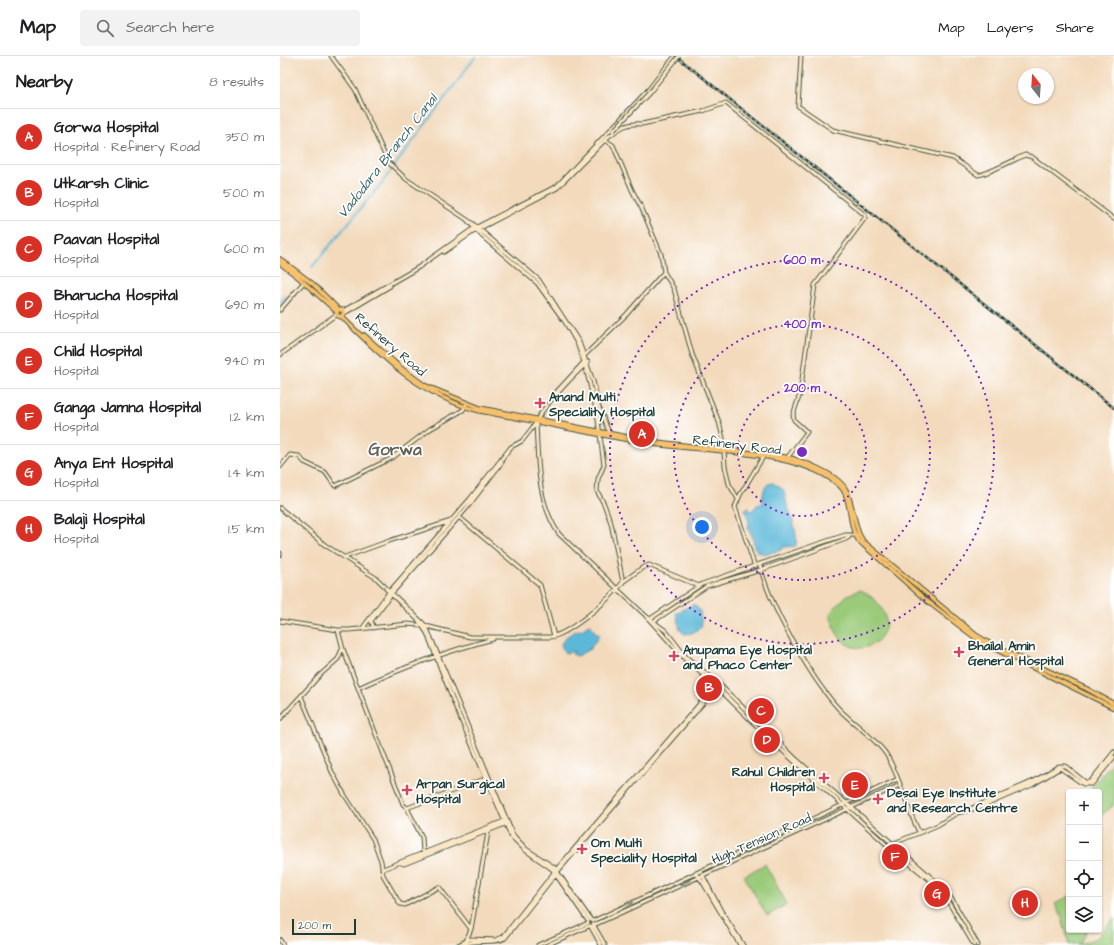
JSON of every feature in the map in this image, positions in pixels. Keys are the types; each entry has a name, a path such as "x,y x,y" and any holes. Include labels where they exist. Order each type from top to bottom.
{"main road":[{"name":"Refinery Road","path":"280,259 371,343 406,372 424,385 466,405 536,421 610,435 787,459 824,472 842,485 847,494 857,536 976,635 1010,655 1114,708"},
{"name":"Refinery Road","path":"280,263 294,271 304,282 340,313"},
{"name":"Refinery Road","path":"724,451 787,459"},
{"name":"Refinery Road","path":"1010,655 1087,688 1114,704"}],"street":[{"path":"331,56 344,71 355,88 388,162 406,179 467,220 539,280 565,322 586,362 598,405 610,435"},
{"path":"280,355 340,313 422,267 477,229 557,186 648,90 676,56"},
{"path":"477,229 558,188 649,93 679,56"},
{"path":"801,56 798,106 828,128 954,158 978,175 982,176 994,168 1026,155 1032,157 1114,219"},
{"path":"608,136 619,128 633,123 642,124 703,111 726,102 865,215 865,218 846,245 815,285 800,394 793,414 794,420 807,432 787,459"},
{"path":"605,140 613,145 661,254 664,272 674,289 682,313 690,348 719,422 729,484 738,499"},
{"path":"585,355 626,315 664,272"},
{"path":"280,310 304,282"},
{"path":"547,294 563,314 585,355 597,411 604,465 598,479 597,491 604,504 611,523 624,580"},
{"path":"362,629 390,593 458,519 514,446 522,441 549,402 586,362"},
{"path":"280,467 290,455 299,456 304,462 325,472 335,486 392,458 430,429 463,410 466,405"},
{"path":"536,421 539,464 547,514 559,534 618,588 651,621 685,659 773,742 844,804"},
{"path":"756,569 735,506 763,457"},
{"path":"415,565 495,470"},
{"path":"280,508 325,545 368,572 386,587 390,593 424,626 438,656 505,822 517,843 556,872 605,945"},
{"path":"458,519 540,585 554,636"},
{"path":"345,557 394,539 458,519"},
{"path":"651,621 703,588 818,544 845,535 848,537"},
{"path":"651,621 698,586 756,569 761,570 848,537 857,536"},
{"path":"280,621 338,630 408,624 424,626 470,637 497,638 554,636 566,632 618,588 624,580 642,568 650,565 703,588"},
{"path":"760,565 764,580 780,617 809,667 837,706 885,753 898,779 919,832"},
{"path":"374,628 371,622 372,619 390,593"},
{"path":"651,621 666,631 686,657 719,684 849,809 940,888 976,945"},
{"path":"338,630 342,649 403,804 407,808 422,837 423,853"},
{"path":"358,688 466,645 497,638"},
{"path":"280,719 320,675 338,659 342,649"},
{"path":"458,945 474,941 493,943 501,942 533,905 556,872 716,687"},
{"path":"301,696 332,772 344,794 373,839 383,869 383,875 401,905 405,905 439,887 471,930"},
{"path":"890,845 1036,780 1059,766 1065,766 1085,782 1090,782 1114,752"},
{"path":"968,810 981,807 1032,785 1060,768 1084,784 1090,785 1094,783 1114,757"},
{"path":"407,808 487,778"},
{"name":"High Tension Road","path":"591,924 700,870 898,779"},
{"name":"High Tension Road","path":"591,924 701,876 900,785"},
{"path":"401,863 404,864 505,822"},
{"path":"383,869 489,829"},
{"path":"465,943 471,930 489,829"},
{"path":"700,870 701,876 741,945"},
{"path":"695,873 701,876"},
{"path":"538,945 591,924"},
{"path":"547,945 591,924"},
{"path":"591,924 601,945"},
{"path":"280,940 283,945"}],"green space":[{"path":"860,590 879,604 886,618 884,632 875,642 863,648 850,646 838,635 830,613 847,595"},
{"path":"1114,760 1114,805 1102,815 1102,789 1091,788"},
{"path":"765,864 787,904 767,916 744,876"},
{"path":"1066,898 1066,933 1085,933 1080,943 1069,945 1062,918 1055,904"},
{"path":"1114,918 1114,945 1077,945 1097,938"}],"water":[{"path":"773,483 784,490 796,531 796,546 784,547 779,551 764,554 758,552 754,547 753,538 748,528 749,523 745,509 749,507 748,510 752,511 757,505 764,503 762,500 764,489 768,484"},
{"path":"694,604 700,611 702,627 692,633 684,634 680,630 676,613"},
{"path":"590,624 595,632 600,635 590,649 577,656 572,654 574,651 564,652 561,644 566,637"}],"waterway":[{"name":"Vadodara Branch Canal","path":"312,267 381,184 476,56"},
{"name":"Vadodara Branch Canal","path":"280,303 286,296"}],"railway":[{"path":"676,56 1114,408"}],"place":[{"name":"Anand Multi Speciality Hospital","path":"540,403"},
{"name":"Gorwa Hospital","path":"642,434"},
{"name":"Bhailal Amin General Hospital","path":"959,652"},
{"name":"Anupama Eye Hospital and Phaco Center","path":"674,656"},
{"name":"Utkarsh Clinic","path":"709,688"},
{"name":"Paavan Hospital","path":"761,711"},
{"name":"Bharucha Hospital","path":"767,740"},
{"name":"Rahul Children Hospital","path":"824,778"},
{"name":"Child Hospital","path":"855,785"},
{"name":"Arpan Surgical Hospital","path":"407,790"},
{"name":"Desai Eye Institute and Research Centre","path":"878,799"},
{"name":"Om Multi Speciality Hospital","path":"582,849"},
{"name":"Ganga Jamna Hospital","path":"895,857"},
{"name":"Anya Ent Hospital","path":"937,894"},
{"name":"Balaji Hospital","path":"1025,903"}],"district":[{"name":"Gorwa","path":"395,449"}]}
